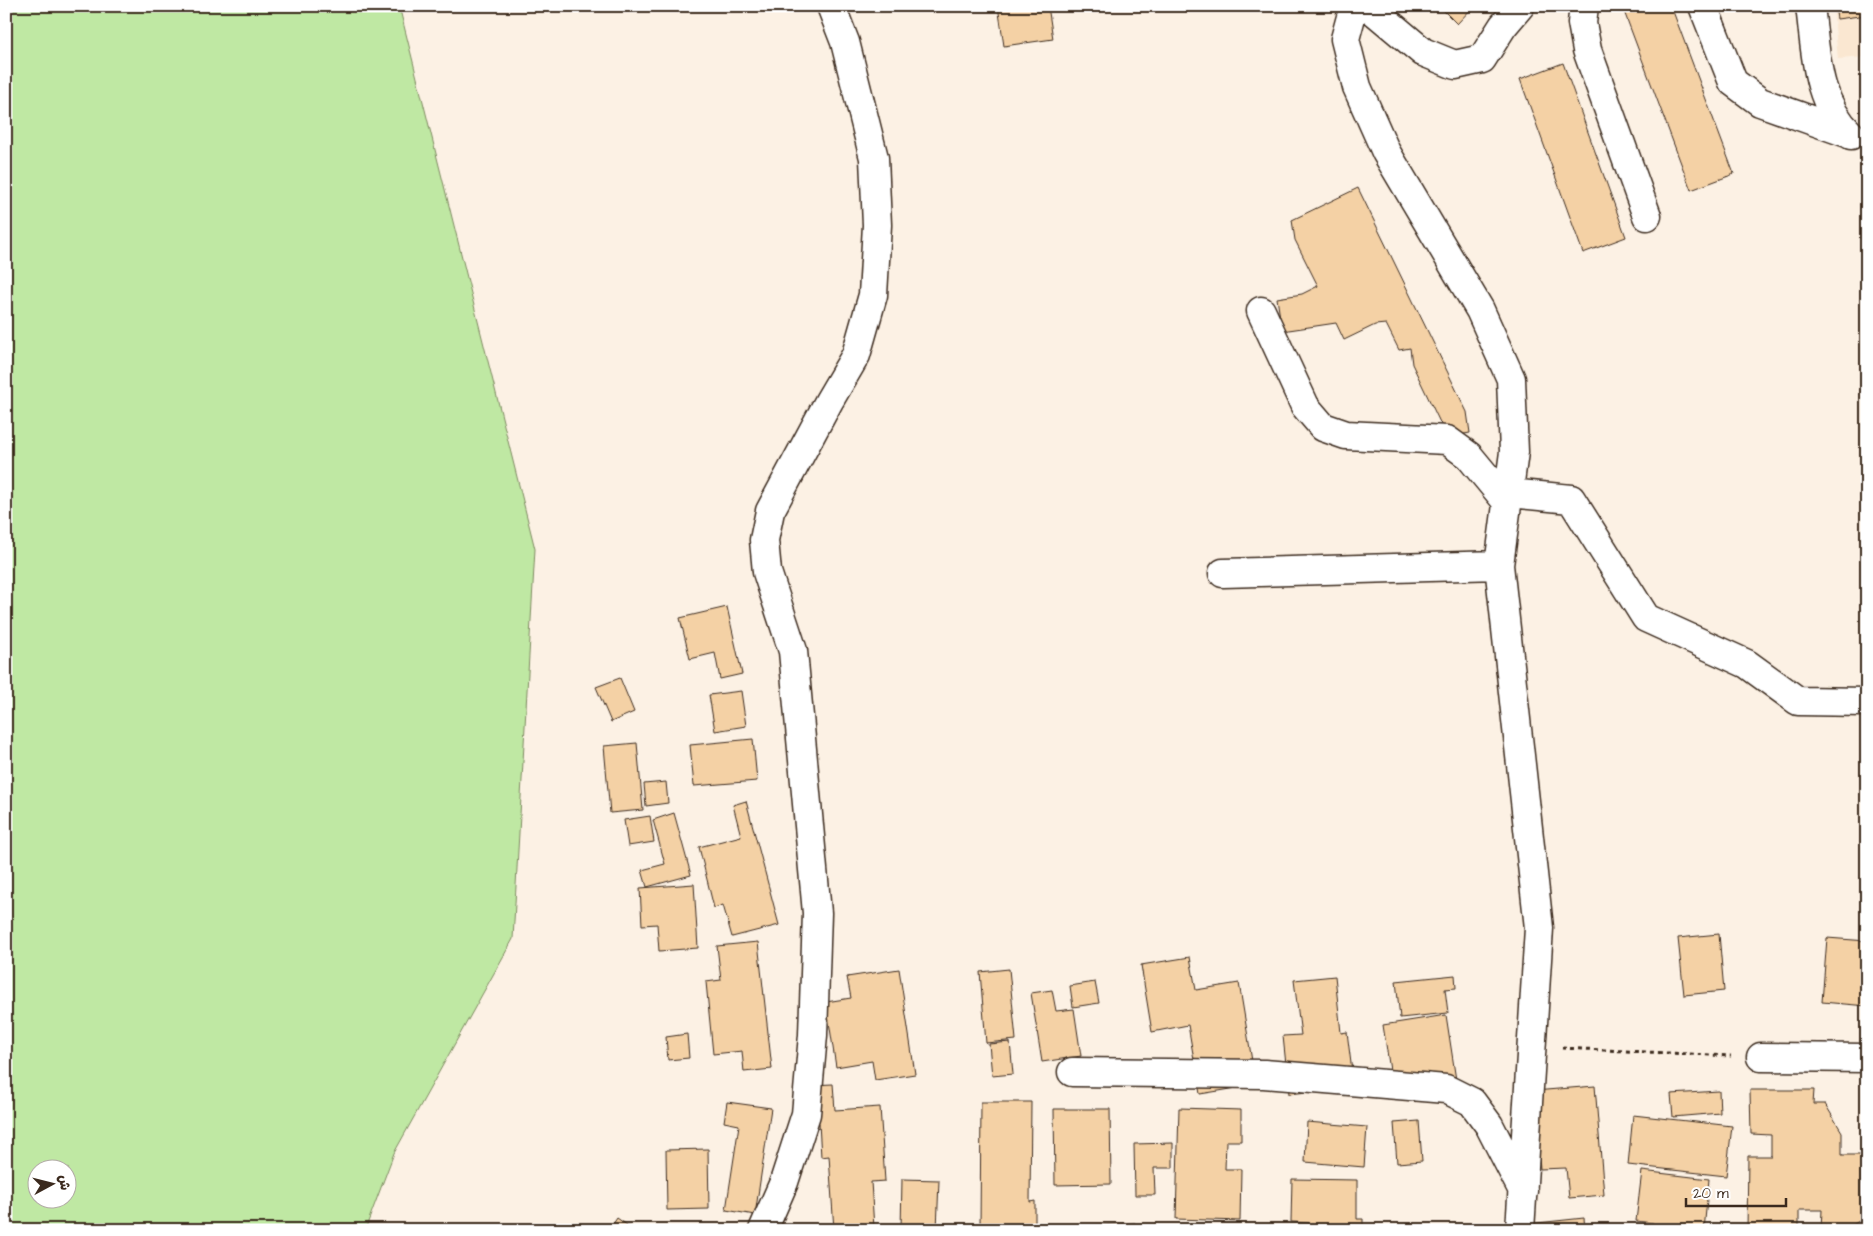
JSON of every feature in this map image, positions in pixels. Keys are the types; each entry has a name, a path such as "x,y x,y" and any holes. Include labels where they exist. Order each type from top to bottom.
{"street":[{"path":"763,1230 784,1182 806,1114 813,1035 817,913 793,651 768,572 764,540 770,511 856,355 872,295 877,225 874,158 845,42 831,6"},
{"path":"1354,6 1345,40 1356,87 1386,152 1480,310 1511,379 1514,452 1499,565 1539,928 1520,1230"},
{"path":"1345,40 1364,6"},
{"path":"1368,6 1423,52 1455,65 1482,59 1503,26 1520,6"},
{"path":"1584,6 1582,23 1587,50 1647,216"},
{"path":"1703,6 1734,82 1760,102 1858,138"},
{"path":"1810,6 1820,80 1832,112 1858,138"},
{"path":"1261,311 1305,406 1323,427 1346,435 1447,440 1469,456 1508,498 1571,499 1646,618 1747,664 1798,701 1867,702"},
{"path":"1223,573 1499,565"},
{"path":"1761,1057 1867,1058"},
{"path":"1072,1072 1264,1074 1446,1088 1472,1102 1489,1125 1523,1190"}],"path":[{"path":"1532,1047 1761,1057"}],"shaded area":[{"path":"1833,6 1867,6 1867,57 1838,59"}],"green space":[{"path":"6,6 399,6 535,549 513,939 394,1153 365,1230 6,1230"}],"building":[{"path":"998,6 1048,6 1053,39 1004,46"},
{"path":"1439,6 1474,6 1457,24"},
{"path":"1622,6 1671,6 1734,174 1691,190"},
{"path":"1835,6 1867,6 1867,15 1837,19"},
{"path":"1563,63 1626,237 1583,253 1520,79"},
{"path":"1358,188 1467,412 1470,433 1447,437 1412,364 1410,348 1399,350 1386,324 1375,325 1344,340 1336,323 1282,331 1277,298 1302,294 1318,286 1295,240 1292,220"},
{"path":"727,607 742,674 720,679 715,653 690,659 680,618"},
{"path":"620,678 634,712 611,722 596,687"},
{"path":"741,691 746,726 715,731 709,695"},
{"path":"753,739 757,781 694,786 690,745"},
{"path":"637,743 643,810 610,813 604,746"},
{"path":"666,782 668,803 646,806 644,784"},
{"path":"746,801 779,925 732,937 723,905 714,908 699,847 741,836 733,805"},
{"path":"674,813 691,875 647,887 642,870 665,864 653,820"},
{"path":"650,816 654,842 628,846 624,820"},
{"path":"694,884 698,948 659,951 657,924 642,925 640,888"},
{"path":"1719,934 1724,991 1684,995 1678,938"},
{"path":"1827,938 1867,941 1867,1006 1822,1002"},
{"path":"758,942 772,1069 744,1072 742,1051 713,1054 706,982 721,980 717,946"},
{"path":"1190,957 1196,990 1239,983 1256,1085 1200,1094 1188,1025 1152,1032 1141,965"},
{"path":"899,969 915,1074 875,1080 872,1061 836,1067 826,1002 851,998 847,977"},
{"path":"1009,969 1016,1040 986,1043 980,972"},
{"path":"1455,975 1456,988 1445,989 1448,1013 1400,1018 1396,981"},
{"path":"1335,976 1341,1033 1347,1032 1354,1087 1289,1094 1283,1036 1301,1035 1294,980"},
{"path":"1095,982 1099,1003 1073,1007 1070,986"},
{"path":"1052,990 1056,1011 1074,1009 1081,1056 1042,1062 1031,993"},
{"path":"1446,1015 1456,1080 1393,1090 1383,1025"},
{"path":"687,1034 689,1058 668,1060 666,1037"},
{"path":"1010,1042 1013,1074 992,1076 989,1044"},
{"path":"833,1084 835,1110 880,1107 885,1181 871,1182 874,1228 877,1228 877,1230 834,1230 829,1156 821,1157 819,1123 814,1123 811,1085"},
{"path":"1595,1086 1604,1195 1569,1198 1566,1168 1540,1169 1534,1091"},
{"path":"1750,1090 1814,1090 1813,1104 1825,1104 1842,1132 1842,1155 1861,1155 1861,1220 1844,1230 1821,1230 1822,1210 1799,1210 1799,1230 1747,1230 1748,1156 1771,1156 1771,1135 1751,1134"},
{"path":"1719,1091 1720,1113 1673,1117 1671,1094"},
{"path":"727,1102 771,1108 755,1215 726,1210 739,1125 724,1122"},
{"path":"981,1102 1031,1102 1030,1202 1035,1201 1035,1230 980,1230"},
{"path":"1179,1108 1241,1110 1241,1141 1226,1141 1225,1169 1241,1169 1240,1221 1176,1219"},
{"path":"1054,1109 1110,1109 1111,1184 1055,1185"},
{"path":"1633,1115 1732,1126 1726,1176 1628,1165"},
{"path":"1419,1121 1422,1161 1397,1163 1394,1123"},
{"path":"1307,1122 1367,1127 1364,1167 1305,1162"},
{"path":"1173,1143 1173,1168 1154,1168 1155,1195 1135,1195 1134,1144"},
{"path":"708,1149 709,1209 667,1210 666,1150"},
{"path":"1642,1171 1709,1179 1704,1230 1652,1230 1653,1223 1636,1221"},
{"path":"902,1179 939,1180 937,1230 901,1230"},
{"path":"1292,1179 1357,1180 1357,1219 1363,1219 1363,1230 1308,1230 1309,1223 1291,1222"},
{"path":"617,1218 634,1230 609,1230"},
{"path":"1584,1218 1585,1230 1510,1230 1509,1226"},
{"path":"1135,1223 1135,1230 1081,1230 1081,1226"}]}
